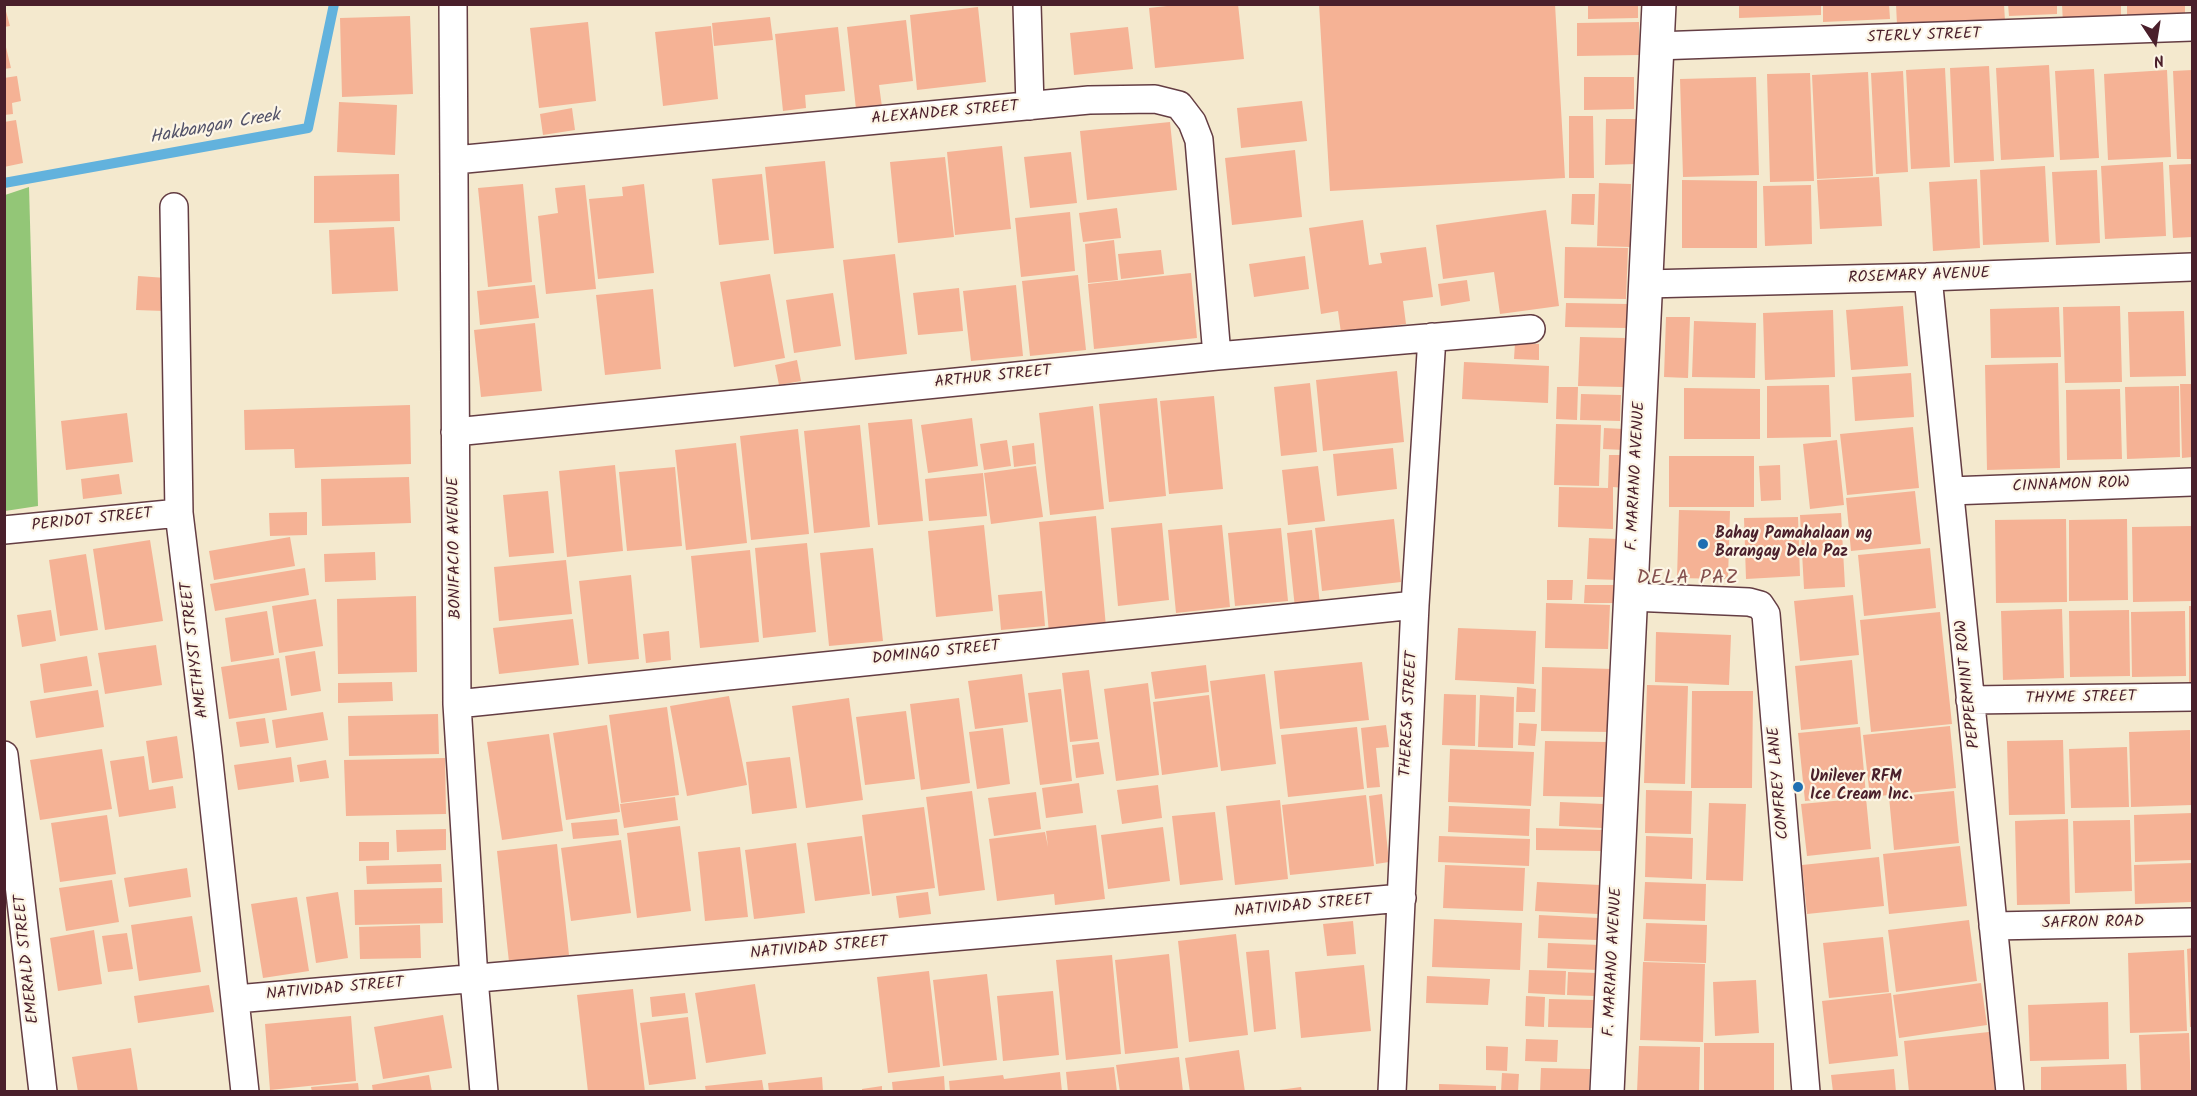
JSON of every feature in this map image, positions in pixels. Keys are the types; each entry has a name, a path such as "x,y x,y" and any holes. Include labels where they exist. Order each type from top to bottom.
{"street":[{"name":"BONIFACIO AVENUE","path":"453,4 457,704 474,979 484,1092"},
{"path":"1027,4 1030,106"},
{"name":"F. MARIANO AVENUE","path":"1607,1092 1659,4"},
{"name":"STERLY STREET","path":"1656,46 2193,27"},
{"name":"ALEXANDER STREET","path":"455,160 1089,100 1155,99 1179,105 1192,122 1199,140 1217,356"},
{"name":"AMETHYST STREET","path":"174,207 179,513 245,1092"},
{"name":"ROSEMARY AVENUE","path":"1646,284 2193,267"},
{"name":"PEPPERMINT ROW","path":"1928,277 2010,1092"},
{"name":"ARTHUR STREET","path":"454,432 1217,356 1531,328"},
{"name":"THERESA STREET","path":"1392,1092 1415,605 1432,337"},
{"name":"CINNAMON ROW","path":"1950,491 2193,482"},
{"name":"PERIDOT STREET","path":"4,530 179,513"},
{"name":"COMFREY LANE","path":"1631,597 1749,602 1760,605 1766,614 1806,1092"},
{"name":"DOMINGO STREET","path":"457,704 1415,605"},
{"name":"THYME STREET","path":"1970,700 2193,697"},
{"name":"EMERALD STREET","path":"4,755 43,1092"},
{"name":"NATIVIDAD STREET","path":"236,999 1402,898"},
{"name":"SAFRON ROAD","path":"1993,926 2193,922"}],"green space":[{"path":"29,187 38,506 5,511 5,195"}],"building":[{"path":"4,4 10,26 4,27"},
{"path":"1185,4 1238,4 1244,59 1155,68 1149,8"},
{"path":"1319,4 1555,4 1565,178 1330,191"},
{"path":"1588,4 1638,4 1638,18 1588,19"},
{"path":"1823,4 1889,4 1890,19 1823,22"},
{"path":"1896,4 2004,4 2005,21 1897,25"},
{"path":"2008,4 2057,4 2057,14 2009,16"},
{"path":"2062,4 2121,4 2121,22 2063,24"},
{"path":"2127,4 2185,4 2185,13 2127,15"},
{"path":"1739,5 1821,5 1821,15 1739,18"},
{"path":"978,7 986,82 917,90 910,15"},
{"path":"410,16 413,94 342,97 340,18"},
{"path":"770,17 773,40 714,46 712,23"},
{"path":"906,20 913,81 879,85 882,107 856,109 847,27"},
{"path":"588,22 596,101 539,108 530,28"},
{"path":"1639,22 1639,55 1577,56 1577,23"},
{"path":"711,26 718,99 663,106 655,32"},
{"path":"838,27 845,91 805,95 806,108 783,111 775,34"},
{"path":"1128,27 1133,69 1074,75 1070,33"},
{"path":"4,39 11,68 4,69"},
{"path":"2049,65 2054,157 2001,160 1996,68"},
{"path":"1989,66 1994,161 1954,163 1950,68"},
{"path":"1945,68 1950,167 1911,169 1906,70"},
{"path":"2094,69 2099,158 2060,160 2055,71"},
{"path":"2167,70 2171,157 2108,160 2104,74"},
{"path":"2192,70 2192,159 2177,159 2173,71"},
{"path":"1903,71 1908,172 1876,174 1871,73"},
{"path":"1868,72 1873,176 1817,179 1812,75"},
{"path":"1810,73 1814,181 1770,182 1767,74"},
{"path":"17,76 21,101 12,103 13,114 4,115 4,78"},
{"path":"1584,77 1634,77 1634,109 1584,110"},
{"path":"1756,77 1759,175 1683,177 1680,79"},
{"path":"1302,101 1307,141 1241,148 1237,108"},
{"path":"339,102 397,105 395,155 337,152"},
{"path":"572,108 575,130 543,135 540,114"},
{"path":"1569,116 1593,116 1594,178 1569,178"},
{"path":"1606,119 1636,119 1636,164 1605,165"},
{"path":"16,120 23,163 4,167 4,122"},
{"path":"1170,122 1177,190 1087,200 1080,131"},
{"path":"1002,146 1011,229 955,235 947,152"},
{"path":"1295,150 1302,217 1232,225 1225,158"},
{"path":"1071,152 1077,203 1030,208 1024,157"},
{"path":"945,157 954,237 898,243 890,162"},
{"path":"825,161 834,248 774,254 765,167"},
{"path":"2163,162 2166,236 2105,239 2101,166"},
{"path":"2192,164 2192,237 2173,238 2169,165"},
{"path":"2045,166 2049,242 1983,245 1980,170"},
{"path":"2097,170 2100,243 2056,245 2052,172"},
{"path":"399,174 400,221 314,223 314,176"},
{"path":"762,174 769,240 719,245 712,179"},
{"path":"1879,177 1882,226 1820,229 1817,180"},
{"path":"1977,179 1980,248 1933,251 1929,182"},
{"path":"1682,180 1757,181 1757,248 1682,248"},
{"path":"1599,183 1631,184 1630,247 1597,246"},
{"path":"523,184 532,282 488,287 478,188"},
{"path":"644,184 654,273 598,279 589,199 623,196 622,187"},
{"path":"585,185 596,289 546,294 538,216 558,213 555,188"},
{"path":"1811,185 1812,244 1765,246 1763,186"},
{"path":"1572,194 1595,194 1594,225 1571,224"},
{"path":"1117,208 1121,238 1083,242 1079,213"},
{"path":"1546,210 1559,306 1500,314 1494,272 1443,279 1436,225"},
{"path":"1070,212 1075,271 1021,277 1015,218"},
{"path":"1363,220 1369,265 1382,263 1380,253 1426,247 1433,297 1403,301 1406,324 1341,333 1338,311 1321,314 1309,228"},
{"path":"394,227 398,291 332,294 329,230"},
{"path":"1114,240 1118,280 1088,283 1085,244"},
{"path":"1565,247 1628,248 1626,299 1564,298"},
{"path":"1161,250 1164,274 1121,279 1118,254"},
{"path":"895,254 907,354 855,360 843,260"},
{"path":"1305,256 1309,289 1254,297 1249,264"},
{"path":"1191,273 1197,338 1094,349 1088,284"},
{"path":"770,274 785,358 734,367 720,282"},
{"path":"1078,275 1086,350 1030,356 1022,281"},
{"path":"138,276 166,278 164,311 136,310"},
{"path":"1467,280 1470,301 1441,306 1438,284"},
{"path":"535,285 539,318 480,325 477,291"},
{"path":"1016,285 1023,356 971,361 963,291"},
{"path":"959,288 963,331 918,335 913,293"},
{"path":"653,289 661,369 605,375 596,295"},
{"path":"833,293 841,346 794,353 786,300"},
{"path":"1566,303 1628,304 1627,328 1565,327"},
{"path":"1903,306 1908,366 1851,370 1846,310"},
{"path":"2120,306 2122,382 2065,383 2063,307"},
{"path":"2059,307 2061,357 1991,358 1990,309"},
{"path":"1833,310 1835,377 1765,380 1763,313"},
{"path":"2184,311 2186,376 2130,377 2128,312"},
{"path":"1666,317 1690,317 1688,378 1664,377"},
{"path":"1694,321 1756,323 1755,378 1692,377"},
{"path":"535,323 542,391 481,397 474,330"},
{"path":"1580,337 1626,338 1624,387 1578,386"},
{"path":"1515,343 1539,344 1539,360 1514,359"},
{"path":"797,360 801,381 779,385 775,365"},
{"path":"1464,362 1549,366 1548,403 1462,399"},
{"path":"2058,363 2060,468 1987,470 1985,365"},
{"path":"1397,371 1404,442 1323,451 1316,380"},
{"path":"1911,373 1914,417 1855,421 1852,377"},
{"path":"1310,383 1317,452 1281,456 1274,387"},
{"path":"2180,384 2192,384 2192,457 2182,458"},
{"path":"1829,385 1831,437 1767,438 1767,386"},
{"path":"2179,386 2180,457 2127,459 2125,387"},
{"path":"1557,387 1578,387 1577,420 1556,419"},
{"path":"1684,388 1760,389 1760,439 1684,439"},
{"path":"2120,389 2122,459 2067,460 2066,390"},
{"path":"1581,394 1621,395 1620,421 1580,420"},
{"path":"1214,396 1223,489 1169,494 1160,401"},
{"path":"1157,398 1166,496 1109,502 1099,404"},
{"path":"410,405 411,464 295,468 294,449 245,450 244,410"},
{"path":"1093,406 1104,509 1050,515 1039,413"},
{"path":"127,413 133,462 66,470 61,421"},
{"path":"972,418 978,466 928,473 921,425"},
{"path":"912,419 923,521 878,525 868,423"},
{"path":"1556,424 1601,425 1599,486 1554,485"},
{"path":"860,425 870,527 814,533 804,431"},
{"path":"1913,427 1919,488 1847,495 1840,434"},
{"path":"1604,428 1624,429 1624,450 1603,449"},
{"path":"798,429 809,534 751,540 740,436"},
{"path":"1007,440 1011,466 984,470 980,444"},
{"path":"1837,440 1844,505 1810,509 1803,444"},
{"path":"736,443 747,543 686,550 675,450"},
{"path":"1034,443 1036,464 1014,467 1012,446"},
{"path":"1393,448 1397,489 1337,496 1333,454"},
{"path":"1609,455 1625,455 1624,488 1613,487 1613,529 1558,527 1559,487 1608,488"},
{"path":"1669,456 1754,456 1754,507 1669,507"},
{"path":"615,465 623,551 567,557 559,471"},
{"path":"1780,465 1781,500 1761,501 1759,466"},
{"path":"1036,466 1043,517 991,524 984,473"},
{"path":"1318,466 1325,521 1288,525 1282,470"},
{"path":"675,467 682,546 627,551 619,472"},
{"path":"983,473 987,516 929,521 925,479"},
{"path":"119,474 122,494 83,499 81,479"},
{"path":"409,477 411,523 322,526 321,479"},
{"path":"548,491 554,553 509,557 503,495"},
{"path":"1915,491 1921,544 1851,551 1846,498"},
{"name":"Bahay Pamahalaan ng Barangay Dela Paz","path":"1679,510 1730,511 1728,579 1677,578"},
{"path":"307,512 307,535 270,536 269,513"},
{"path":"1841,513 1845,587 1804,589 1800,515"},
{"path":"1096,516 1106,627 1049,633 1039,522"},
{"path":"1798,517 1800,576 1746,579 1744,518"},
{"path":"1394,519 1401,582 1322,591 1315,528"},
{"path":"2066,519 2067,602 1996,603 1995,520"},
{"path":"2127,519 2128,600 2069,601 2069,520"},
{"path":"1162,523 1169,600 1118,606 1111,528"},
{"path":"984,525 993,611 936,617 928,531"},
{"path":"1222,525 1230,607 1176,613 1168,530"},
{"path":"2192,526 2192,601 2133,602 2132,527"},
{"path":"1281,528 1288,601 1235,606 1228,533"},
{"path":"1312,530 1320,605 1295,608 1287,533"},
{"path":"290,537 295,566 214,580 209,551"},
{"path":"1589,538 1620,539 1619,580 1587,579"},
{"path":"150,540 163,621 105,630 93,549"},
{"path":"807,543 816,632 763,638 755,548"},
{"path":"873,548 883,641 829,646 820,553"},
{"path":"1930,548 1936,608 1864,616 1858,555"},
{"path":"750,550 759,642 700,648 691,556"},
{"path":"375,552 376,580 325,582 324,554"},
{"path":"86,554 98,630 60,636 49,560"},
{"path":"566,560 572,614 499,621 494,567"},
{"path":"305,568 309,595 215,611 210,584"},
{"path":"631,575 639,659 588,664 579,581"},
{"path":"1547,580 1573,580 1572,600 1547,600"},
{"path":"1585,585 1617,585 1616,603 1584,603"},
{"path":"1042,591 1045,626 1001,630 998,595"},
{"path":"1853,595 1859,655 1800,661 1794,601"},
{"path":"416,596 417,672 338,674 337,599"},
{"path":"316,599 323,646 279,653 272,606"},
{"path":"1546,603 1610,605 1608,649 1545,648"},
{"path":"2189,606 2192,606 2192,684 2189,684"},
{"path":"2062,609 2064,678 2003,680 2001,611"},
{"path":"51,610 56,641 22,647 17,615"},
{"path":"2129,610 2130,676 2070,677 2069,611"},
{"path":"267,611 274,655 231,662 225,618"},
{"path":"2185,611 2186,676 2132,677 2131,612"},
{"path":"1940,612 1952,724 1871,732 1860,620"},
{"path":"573,619 579,665 499,674 493,628"},
{"path":"1458,628 1536,631 1534,684 1455,680"},
{"path":"669,631 671,660 646,663 643,634"},
{"path":"1656,632 1731,635 1729,685 1655,682"},
{"path":"156,645 162,685 105,694 98,653"},
{"path":"315,651 321,691 291,696 285,656"},
{"path":"87,656 92,686 44,693 40,664"},
{"path":"279,658 287,710 229,719 221,667"},
{"path":"1852,660 1858,724 1801,730 1795,666"},
{"path":"1362,662 1369,720 1280,729 1274,671"},
{"path":"1206,665 1209,692 1155,699 1151,672"},
{"path":"1542,667 1613,669 1611,732 1541,731"},
{"path":"1089,670 1098,739 1070,742 1062,673"},
{"path":"1022,674 1028,722 975,729 968,681"},
{"path":"1265,674 1276,764 1221,771 1210,681"},
{"path":"392,682 393,701 338,703 338,683"},
{"path":"1148,683 1159,775 1116,781 1104,689"},
{"path":"1647,685 1688,686 1685,784 1644,783"},
{"path":"1517,687 1536,689 1535,712 1516,712"},
{"path":"1061,689 1072,781 1040,785 1028,693"},
{"path":"98,690 104,727 36,738 30,701"},
{"path":"1692,691 1753,691 1752,788 1691,788"},
{"path":"1444,694 1476,695 1475,746 1442,745"},
{"path":"1209,695 1218,767 1162,775 1153,702"},
{"path":"1480,695 1514,697 1513,748 1478,747"},
{"path":"729,696 747,785 687,796 670,706"},
{"path":"849,698 863,800 806,808 792,706"},
{"path":"959,698 970,783 921,790 910,704"},
{"path":"667,707 679,795 621,803 609,715"},
{"path":"906,711 915,779 865,785 856,717"},
{"path":"323,712 328,740 276,748 272,720"},
{"path":"438,714 439,754 349,756 348,716"},
{"path":"265,718 269,743 240,747 236,722"},
{"path":"1519,723 1537,724 1535,746 1518,745"},
{"path":"607,725 620,812 566,820 553,733"},
{"path":"1386,725 1389,747 1376,748 1380,787 1367,788 1361,728"},
{"path":"1950,726 1956,788 1870,797 1863,735"},
{"path":"1357,727 1364,789 1288,797 1281,735"},
{"path":"1860,727 1866,795 1805,801 1798,733"},
{"path":"1003,728 1010,784 977,789 969,732"},
{"path":"2190,730 2192,805 2131,807 2129,732"},
{"path":"549,734 563,831 502,840 487,742"},
{"path":"177,736 183,778 152,783 146,741"},
{"path":"2063,740 2065,814 2009,815 2007,741"},
{"path":"1545,741 1607,742 1606,797 1543,796"},
{"path":"1099,742 1104,774 1076,778 1072,745"},
{"path":"2127,747 2129,807 2071,808 2069,749"},
{"path":"102,749 112,809 40,820 30,760"},
{"path":"1450,749 1534,752 1531,806 1448,802"},
{"path":"144,756 149,790 173,786 176,808 119,817 110,761"},
{"path":"291,757 294,782 238,790 234,765"},
{"path":"790,757 797,808 752,814 746,762"},
{"path":"445,758 446,814 346,816 344,760"},
{"path":"326,760 329,778 300,782 297,765"},
{"path":"1079,783 1083,813 1046,818 1042,788"},
{"path":"1158,785 1162,818 1122,824 1117,790"},
{"path":"1646,790 1692,791 1691,834 1645,833"},
{"path":"972,791 985,890 939,896 926,797"},
{"path":"1954,791 1959,843 1894,850 1889,797"},
{"path":"1036,792 1041,829 994,836 988,798"},
{"path":"1382,794 1389,862 1376,864 1369,796"},
{"path":"1366,795 1374,866 1290,875 1282,805"},
{"path":"675,797 678,820 624,828 620,804"},
{"path":"1866,798 1871,849 1807,856 1801,804"},
{"path":"1280,800 1288,879 1235,885 1226,806"},
{"path":"1560,802 1603,804 1602,828 1559,826"},
{"path":"1709,803 1746,804 1743,881 1706,880"},
{"path":"1449,806 1530,809 1529,836 1448,832"},
{"path":"924,807 935,888 872,896 862,815"},
{"path":"1215,812 1223,880 1180,885 1172,816"},
{"path":"2192,813 2192,860 2135,862 2134,815"},
{"path":"107,815 116,874 60,882 51,823"},
{"path":"617,819 619,835 573,839 571,823"},
{"path":"2068,819 2070,904 2017,905 2015,821"},
{"path":"2130,820 2132,891 2075,893 2073,821"},
{"path":"1096,825 1105,899 1055,905 1054,894 997,901 989,839 1045,832 1048,847 1046,831"},
{"path":"680,826 691,911 637,918 627,833"},
{"path":"1163,827 1170,881 1108,889 1101,835"},
{"path":"1536,828 1602,830 1601,851 1536,850"},
{"path":"446,829 446,850 397,852 396,830"},
{"path":"862,836 870,894 815,901 807,843"},
{"path":"1439,836 1530,839 1529,866 1438,862"},
{"path":"1646,836 1693,838 1692,879 1645,877"},
{"path":"621,840 631,913 571,921 561,848"},
{"path":"359,842 389,842 389,860 359,861"},
{"path":"796,843 805,913 754,919 745,850"},
{"path":"557,844 569,955 509,962 497,851"},
{"path":"1960,846 1967,906 1889,914 1883,854"},
{"path":"740,847 748,917 705,921 698,852"},
{"path":"1879,857 1884,906 1807,914 1802,865"},
{"path":"2192,863 2192,902 2135,904 2134,865"},
{"path":"441,864 442,882 367,884 366,866"},
{"path":"1445,865 1525,868 1523,911 1443,908"},
{"path":"187,868 191,897 129,907 124,878"},
{"path":"112,880 119,922 66,931 59,888"},
{"path":"1537,882 1600,885 1598,914 1535,911"},
{"path":"1645,882 1706,884 1705,921 1643,919"},
{"path":"442,888 443,923 355,925 354,890"},
{"path":"338,892 348,958 316,963 306,897"},
{"path":"928,892 931,914 899,918 896,896"},
{"path":"297,897 309,971 263,978 251,904"},
{"path":"1539,915 1599,918 1598,940 1538,938"},
{"path":"192,916 201,972 139,981 131,925"},
{"path":"1434,919 1522,923 1520,970 1432,967"},
{"path":"1969,920 1977,981 1896,992 1888,930"},
{"path":"1353,921 1356,954 1327,956 1323,924"},
{"path":"1646,923 1707,925 1706,963 1644,961"},
{"path":"420,925 421,958 360,959 359,927"},
{"path":"94,930 102,984 58,991 50,938"},
{"path":"127,933 133,969 108,972 102,936"},
{"path":"1236,934 1248,1035 1189,1042 1178,941"},
{"path":"1883,937 1889,992 1829,998 1823,943"},
{"path":"1548,943 1600,945 1599,970 1547,968"},
{"path":"2192,948 2192,1027 2190,1027 2187,949"},
{"path":"1269,950 1276,1029 1254,1032 1246,952"},
{"path":"2184,950 2187,1031 2130,1033 2128,953"},
{"path":"1169,954 1178,1048 1125,1054 1115,960"},
{"path":"1112,955 1121,1054 1066,1060 1056,960"},
{"path":"1643,962 1705,964 1703,1042 1640,1040"},
{"path":"1364,965 1371,1031 1301,1038 1295,972"},
{"path":"1529,970 1566,971 1565,995 1528,993"},
{"path":"929,971 940,1067 888,1073 877,977"},
{"path":"1568,972 1597,973 1595,996 1567,995"},
{"path":"987,974 997,1060 943,1066 933,980"},
{"path":"1427,976 1490,979 1488,1005 1426,1003"},
{"path":"1756,980 1759,1033 1715,1036 1713,982"},
{"path":"1981,983 1987,1025 1899,1038 1893,995"},
{"path":"755,984 766,1054 706,1063 695,993"},
{"path":"209,985 214,1012 138,1023 134,996"},
{"path":"633,989 645,1092 588,1092 577,995"},
{"path":"1053,991 1059,1055 1003,1061 997,996"},
{"path":"685,993 688,1013 652,1017 650,997"},
{"path":"1891,993 1898,1056 1829,1064 1822,1001"},
{"path":"1526,996 1545,997 1544,1027 1525,1026"},
{"path":"1549,999 1595,1000 1594,1028 1548,1027"},
{"path":"2108,1002 2109,1059 2030,1061 2028,1005"},
{"path":"443,1015 452,1068 383,1079 374,1027"},
{"path":"351,1016 356,1081 270,1090 265,1024"},
{"path":"688,1017 696,1079 649,1085 640,1023"},
{"path":"1989,1032 1995,1092 1909,1092 1904,1041"},
{"path":"2189,1033 2191,1091 2141,1092 2139,1035"},
{"path":"1526,1039 1558,1040 1557,1062 1525,1061"},
{"path":"1704,1043 1774,1043 1774,1092 1704,1092"},
{"path":"1486,1046 1508,1047 1507,1071 1486,1070"},
{"path":"1639,1046 1700,1047 1699,1092 1637,1092"},
{"path":"131,1048 138,1092 78,1092 72,1057"},
{"path":"1239,1050 1245,1092 1190,1092 1185,1058"},
{"path":"1179,1057 1183,1092 1120,1092 1116,1065"},
{"path":"2126,1064 2127,1092 2041,1092 2041,1067"},
{"path":"1114,1067 1117,1092 1068,1092 1066,1072"},
{"path":"1541,1068 1590,1069 1589,1092 1540,1092"},
{"path":"1894,1069 1896,1092 1833,1092 1831,1075"},
{"path":"1060,1072 1062,1092 950,1092 949,1081 1003,1075 1004,1079"},
{"path":"1502,1073 1519,1074 1518,1092 1501,1092"},
{"path":"429,1075 432,1092 373,1092 372,1085"},
{"path":"944,1076 945,1092 893,1092 892,1082"},
{"path":"822,1077 823,1092 769,1092 768,1083"},
{"path":"762,1080 764,1092 706,1092 705,1086"},
{"path":"358,1083 359,1092 312,1092 311,1087"},
{"path":"1439,1084 1496,1086 1496,1092 1439,1092"},
{"path":"882,1086 882,1092 862,1092 862,1089"},
{"path":"1301,1087 1302,1092 1279,1092 1279,1090"}],"waterway":[{"name":"Hakbangan Creek","path":"4,183 308,128 334,4"}],"place":[{"name":"Bahay Pamahalaan ng Barangay Dela Paz","path":"1703,544"},
{"name":"Unilever RFM Ice Cream Inc.","path":"1798,787"}],"district":[{"name":"DELA PAZ","path":"1688,580"}]}
